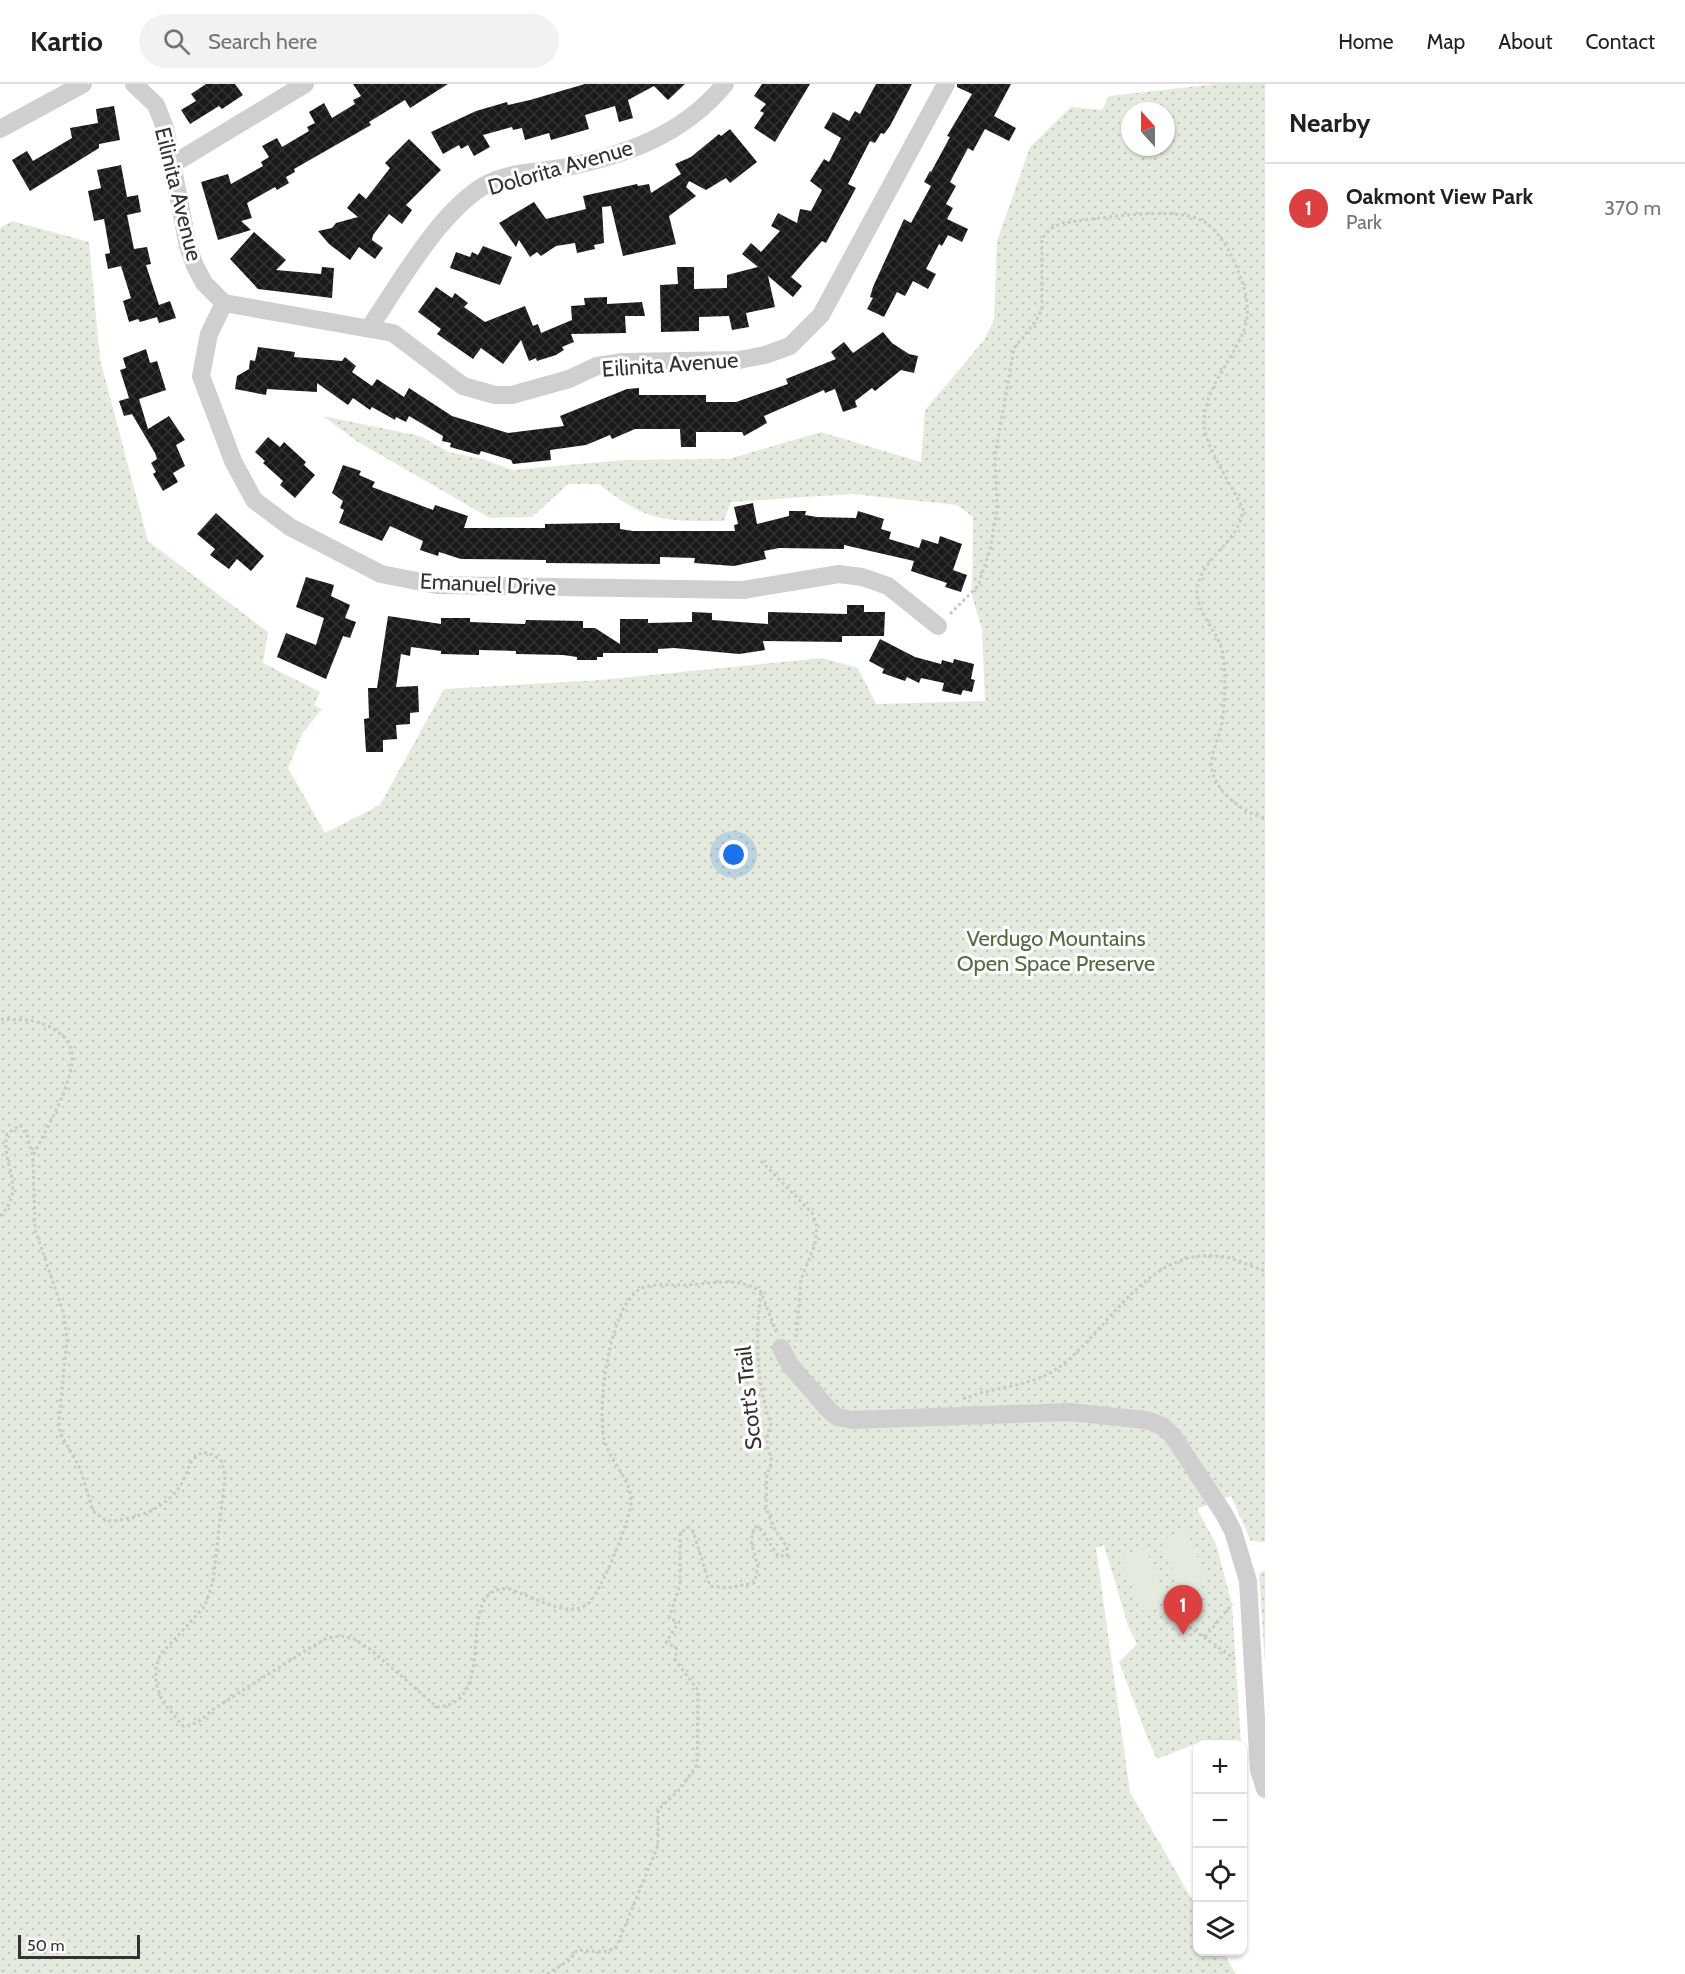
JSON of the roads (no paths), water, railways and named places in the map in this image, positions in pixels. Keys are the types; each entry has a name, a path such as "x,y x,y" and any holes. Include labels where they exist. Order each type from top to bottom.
{"street":[{"path":"0,129 83,84"},
{"name":"Eilinita Avenue","path":"134,84 156,105 165,128 188,246 204,283 224,303 393,333 463,386 495,396 531,392 597,366 650,360 739,360 765,355 790,346 821,315 945,84"},
{"path":"172,164 305,84"},
{"name":"Dolorita Avenue","path":"369,327 450,213 488,184 517,175 598,160 632,149 689,121 725,84"},
{"name":"Emanuel Drive","path":"224,303 209,334 201,376 233,461 254,500 290,527 381,574 437,585 743,591 839,574 862,577 888,586 938,626"},
{"path":"789,1345 799,1377 837,1417 852,1420 1070,1412 1146,1420 1162,1426 1173,1436 1207,1487 1233,1532 1248,1581 1259,1770 1265,1789"}],"place":[{"name":"Oakmont View Park","path":"1183,1635"}],"park label":[{"name":"Verdugo Mountains Open Space Preserve","path":"1056,950"}]}
